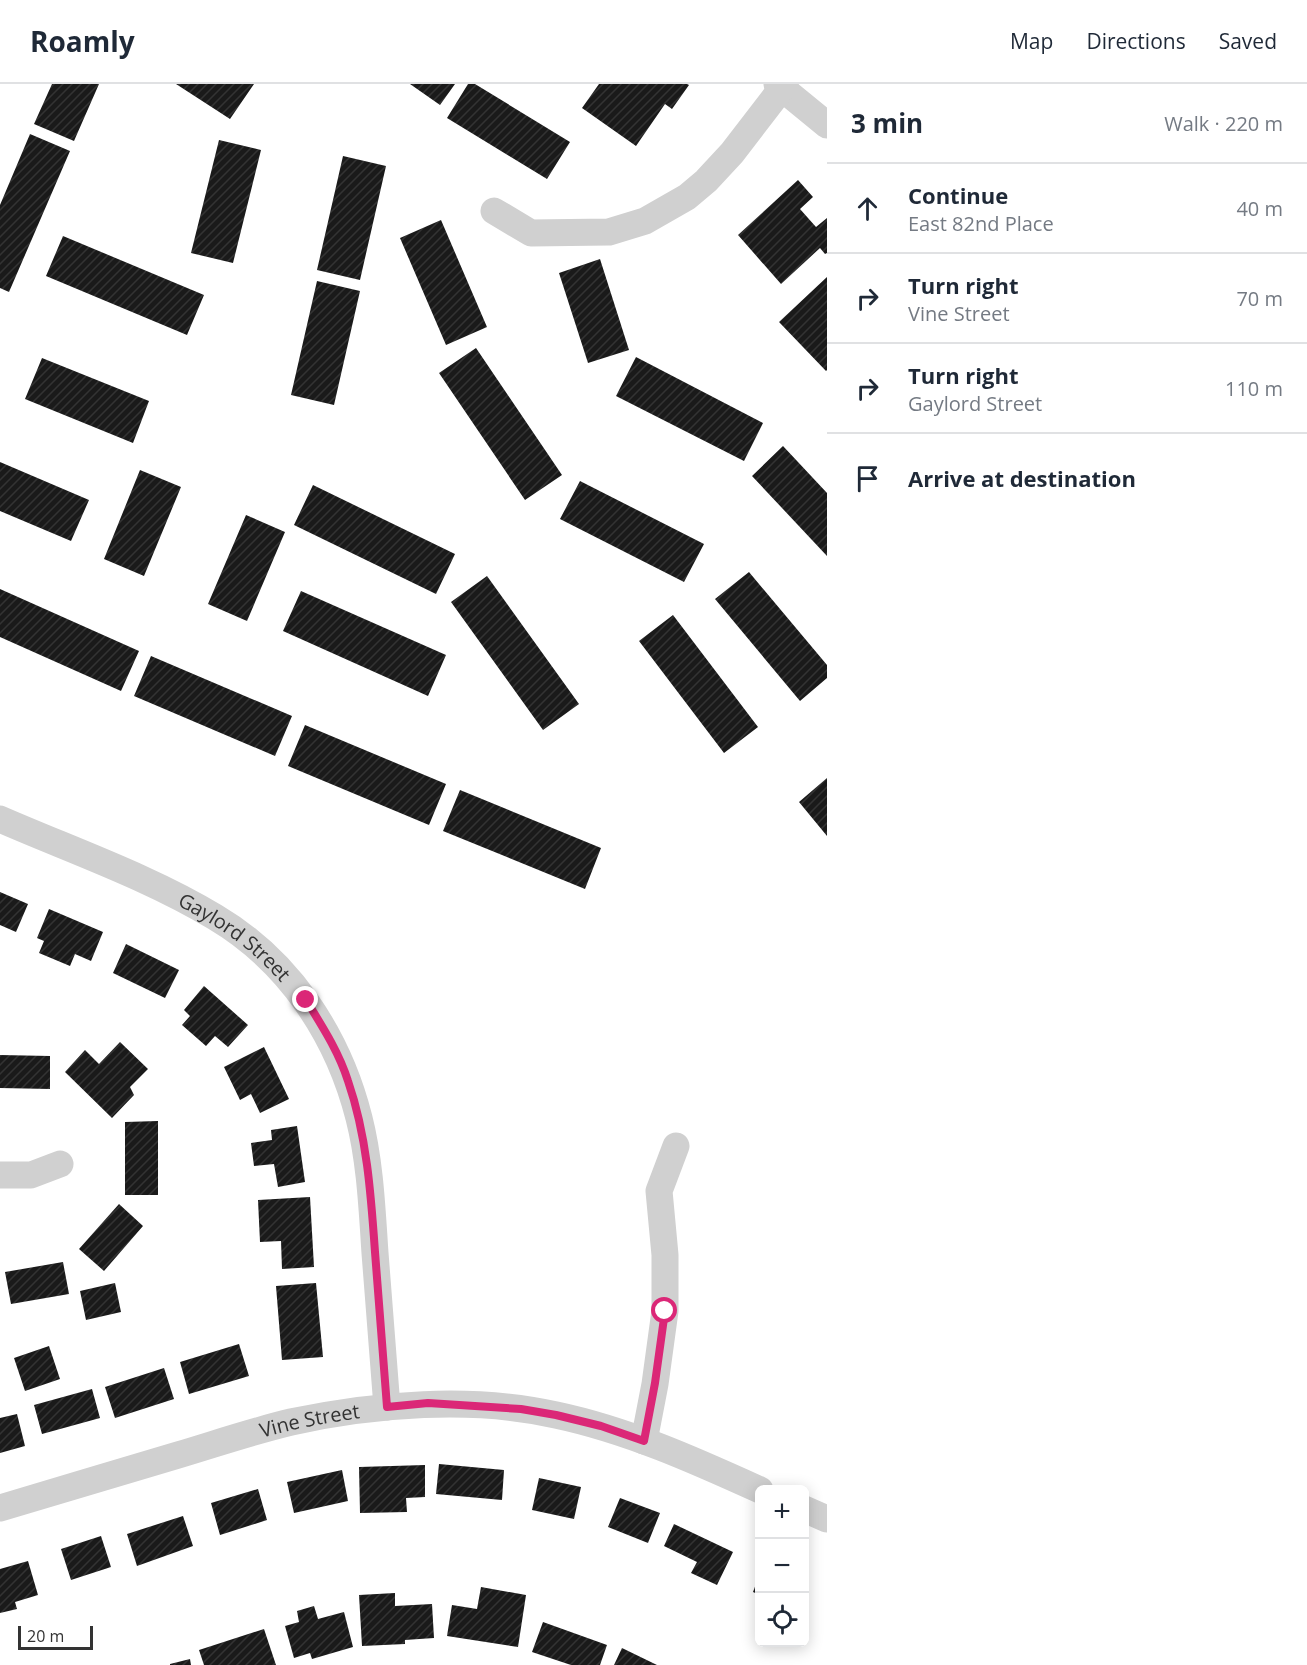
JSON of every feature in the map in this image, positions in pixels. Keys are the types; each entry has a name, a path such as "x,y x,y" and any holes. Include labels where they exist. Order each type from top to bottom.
{"street":[{"path":"494,211 531,233 609,232 645,221 687,197 706,181 732,153 781,85 827,125"},
{"name":"Gaylord Street","path":"0,819 128,874 216,917 243,935 267,957 306,1000 338,1056 360,1119 372,1215 387,1407"},
{"path":"644,1441 665,1311 665,1255 659,1191 676,1146"},
{"path":"0,1175 31,1175 60,1164"},
{"name":"Vine Street","path":"0,1508 291,1422 428,1403 521,1409 601,1426 644,1441 755,1488"},
{"path":"809,1511 827,1518"}],"building":[{"path":"52,84 99,84 74,141 34,124"},
{"path":"176,84 254,84 230,119"},
{"path":"410,84 455,84 440,105"},
{"path":"468,84 475,84 570,142 547,179 447,118"},
{"path":"599,84 689,85 672,109 665,104 636,146 582,108"},
{"path":"30,134 70,151 9,292 0,288 0,205"},
{"path":"219,140 261,150 233,263 191,253"},
{"path":"343,156 386,166 360,280 317,270"},
{"path":"798,180 813,197 800,209 816,227 827,218 827,253 825,254 820,248 781,284 738,235"},
{"path":"441,220 487,327 446,345 400,238"},
{"path":"63,236 204,295 187,335 46,276"},
{"path":"600,259 629,350 588,363 559,273"},
{"path":"827,277 827,370 826,371 779,322"},
{"path":"317,281 360,291 334,405 291,395"},
{"path":"476,348 562,475 525,500 439,373"},
{"path":"636,357 763,423 744,461 616,396"},
{"path":"42,358 149,401 133,443 25,399"},
{"path":"783,446 827,493 827,556 752,476"},
{"path":"0,462 89,500 71,541 0,511"},
{"path":"140,470 181,487 144,576 104,559"},
{"path":"580,481 704,544 684,582 560,519"},
{"path":"313,485 455,554 436,594 294,525"},
{"path":"246,515 285,532 247,621 208,604"},
{"path":"749,572 827,665 827,678 800,701 715,599"},
{"path":"487,576 579,704 543,730 451,602"},
{"path":"0,589 139,651 121,691 0,637"},
{"path":"301,591 446,655 428,696 283,631"},
{"path":"673,615 758,727 724,753 639,641"},
{"path":"151,656 292,716 275,756 134,696"},
{"path":"305,725 446,784 429,825 288,766"},
{"path":"827,778 827,836 799,802"},
{"path":"460,790 601,848 585,889 443,831"},
{"path":"0,892 28,904 16,932 0,925"},
{"path":"49,909 103,932 91,961 75,954 70,966 39,953 44,941 37,938"},
{"path":"126,944 179,970 165,998 113,973"},
{"path":"204,986 248,1025 228,1047 215,1036 206,1046 182,1025 190,1016 184,1010"},
{"path":"120,1042 148,1069 130,1087 134,1095 112,1118 65,1072 85,1050 99,1064"},
{"path":"264,1047 289,1099 260,1113 251,1094 240,1100 224,1067"},
{"path":"0,1055 50,1056 50,1089 0,1088"},
{"path":"158,1121 158,1195 125,1195 125,1122"},
{"path":"297,1126 305,1182 278,1187 274,1164 254,1166 251,1143 272,1140 271,1130"},
{"path":"310,1197 314,1267 282,1269 281,1241 260,1242 258,1200"},
{"path":"119,1204 143,1226 104,1271 79,1249"},
{"path":"63,1262 69,1294 11,1304 5,1272"},
{"path":"115,1283 121,1312 86,1320 80,1291"},
{"path":"316,1283 323,1357 282,1360 276,1286"},
{"path":"239,1344 249,1376 189,1394 180,1362"},
{"path":"49,1346 60,1379 25,1391 14,1358"},
{"path":"164,1368 174,1399 115,1418 105,1387"},
{"path":"92,1389 100,1418 42,1434 34,1405"},
{"path":"17,1414 25,1446 0,1453 0,1418"},
{"path":"439,1464 504,1470 502,1500 436,1494"},
{"path":"425,1465 425,1497 406,1498 407,1512 360,1513 359,1467"},
{"path":"342,1470 348,1501 294,1513 287,1482"},
{"path":"539,1478 581,1487 574,1519 532,1510"},
{"path":"258,1489 267,1520 220,1535 211,1503"},
{"path":"620,1498 660,1513 648,1543 608,1527"},
{"path":"183,1516 193,1546 137,1566 127,1534"},
{"path":"674,1524 733,1552 717,1585 691,1573 697,1562 664,1546"},
{"path":"101,1536 111,1567 71,1580 61,1549"},
{"path":"28,1561 38,1595 15,1602 17,1609 0,1613 0,1569"},
{"path":"481,1587 526,1595 518,1647 447,1636 452,1605 477,1609"},
{"path":"395,1593 395,1606 432,1604 434,1638 405,1640 405,1644 362,1646 359,1595"},
{"path":"314,1606 318,1619 344,1612 353,1647 312,1659 310,1653 294,1658 285,1626 299,1622 297,1611"},
{"path":"543,1622 607,1645 600,1665 571,1665 532,1652"},
{"path":"264,1629 276,1665 204,1665 199,1650"},
{"path":"622,1648 657,1665 614,1665"},
{"path":"190,1659 191,1665 170,1665 170,1664"}],"route":[{"path":"306,1000 338,1056 360,1119 372,1215 387,1407 428,1403 521,1409 601,1426 644,1441 665,1311"}]}
